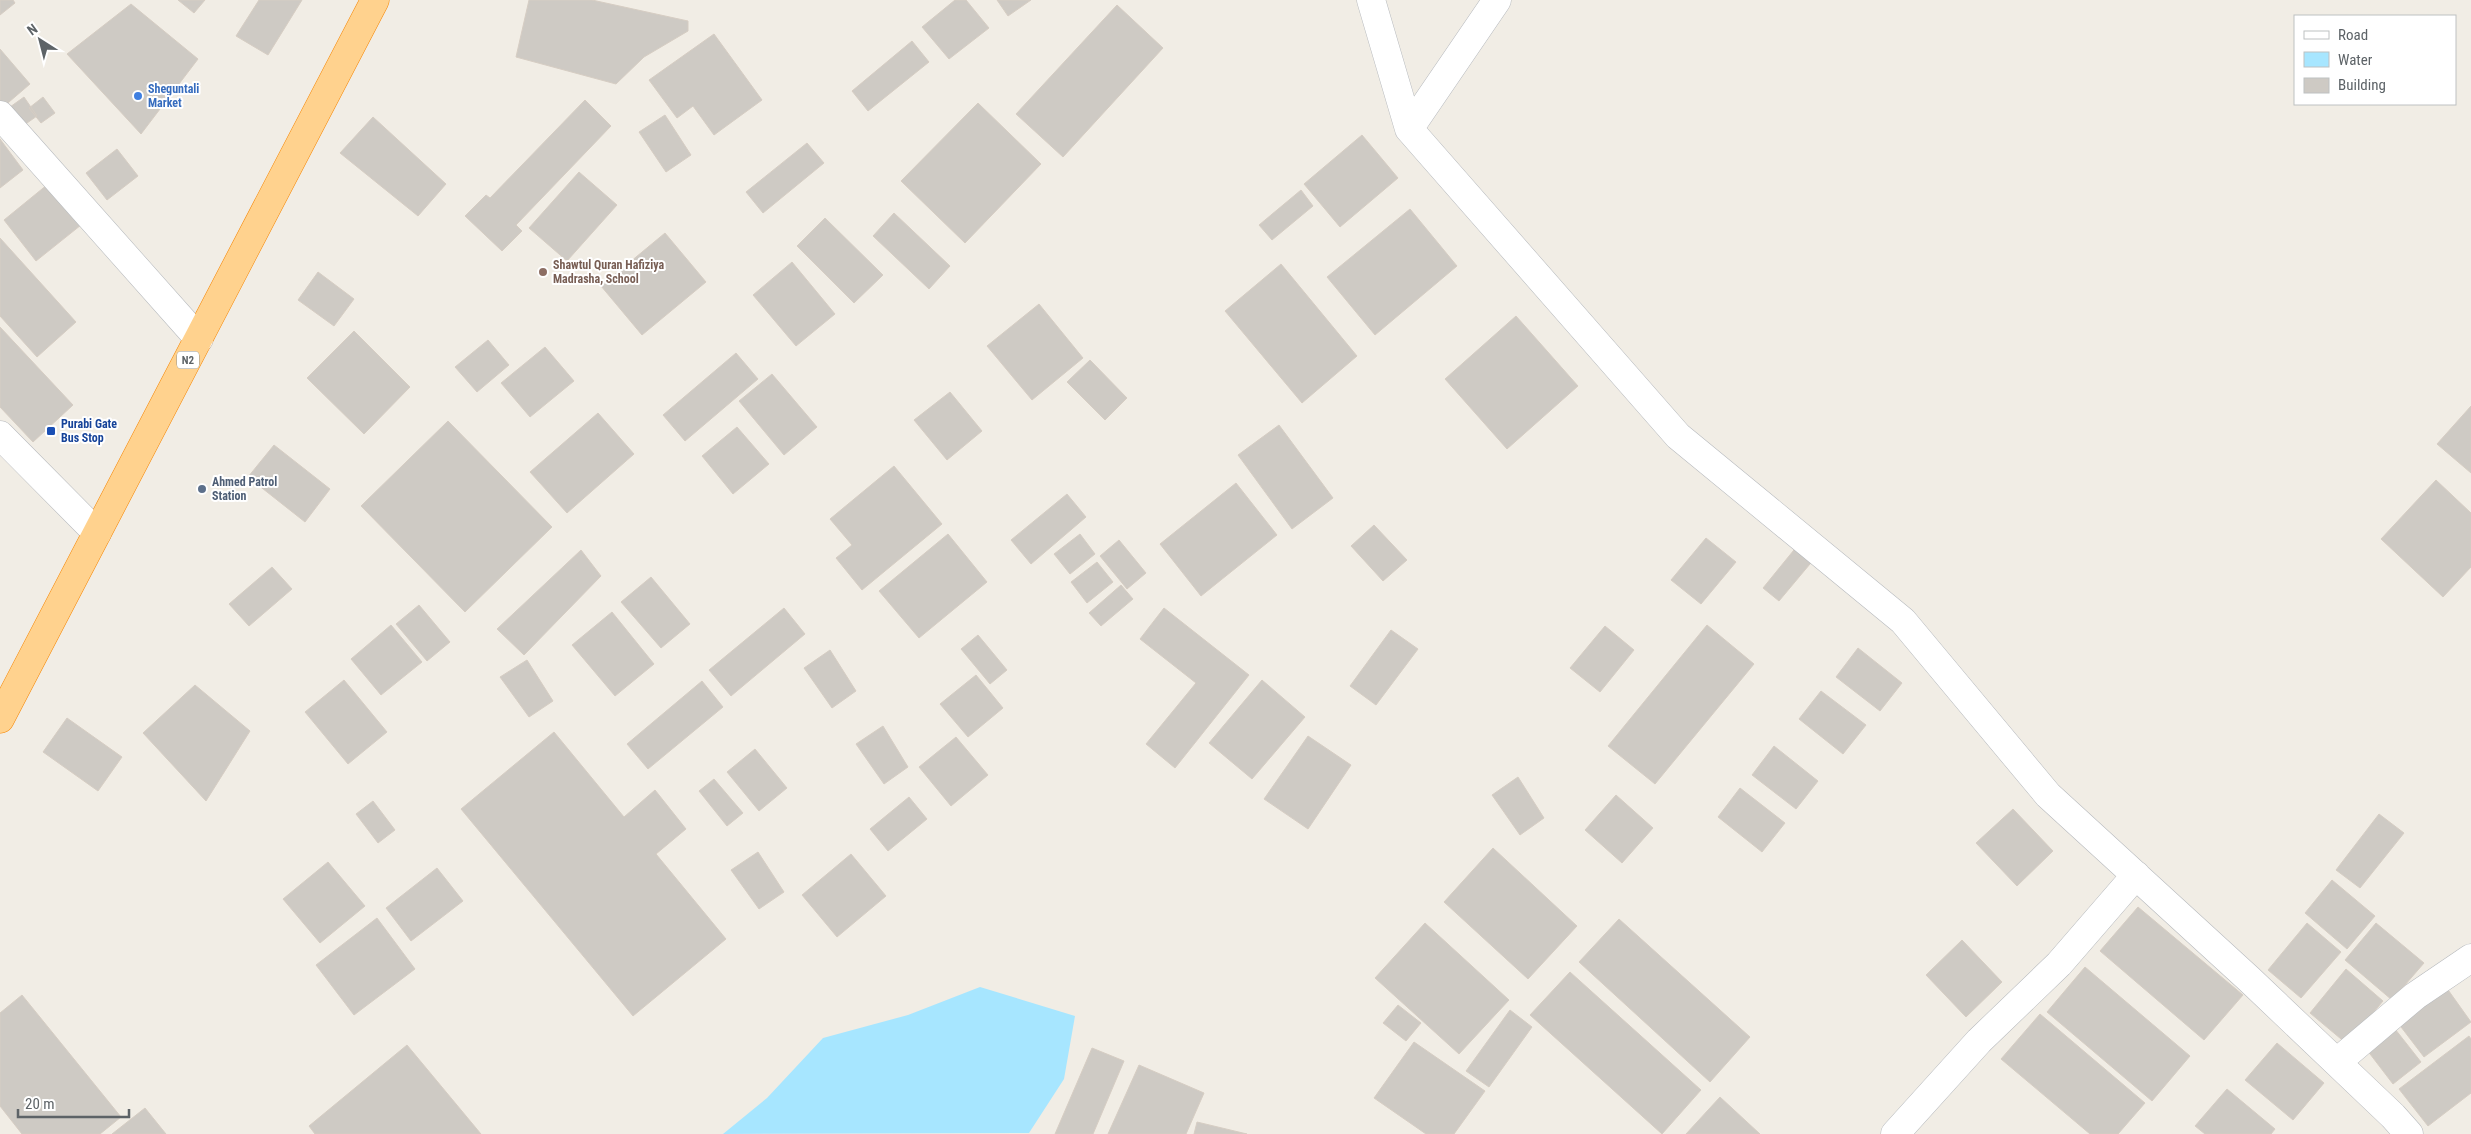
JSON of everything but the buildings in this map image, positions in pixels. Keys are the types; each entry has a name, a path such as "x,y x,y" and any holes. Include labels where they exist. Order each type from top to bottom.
{"highway":[{"name":"N2","path":"0,719 375,0"}],"street":[{"path":"1371,0 1409,130 1678,436 1903,621 2048,795 2337,1062 2409,1134"},
{"path":"1409,130 1497,0"},
{"path":"0,115 199,339"},
{"path":"0,435 97,533"},
{"path":"1895,1134 1979,1041 2059,964 2136,875"},
{"path":"2337,1062 2415,996 2471,958"}],"water":[{"path":"980,987 1075,1016 1064,1079 1029,1133 723,1134 767,1098 823,1038 908,1015"}],"place":[{"name":"Sheguntali Market","path":"138,96"},
{"name":"Shawtul Quran Hafiziya Madrasha, School","path":"543,272"},
{"name":"Purabi Gate Bus Stop","path":"51,431"},
{"name":"Ahmed Patrol Station","path":"202,489"}]}
